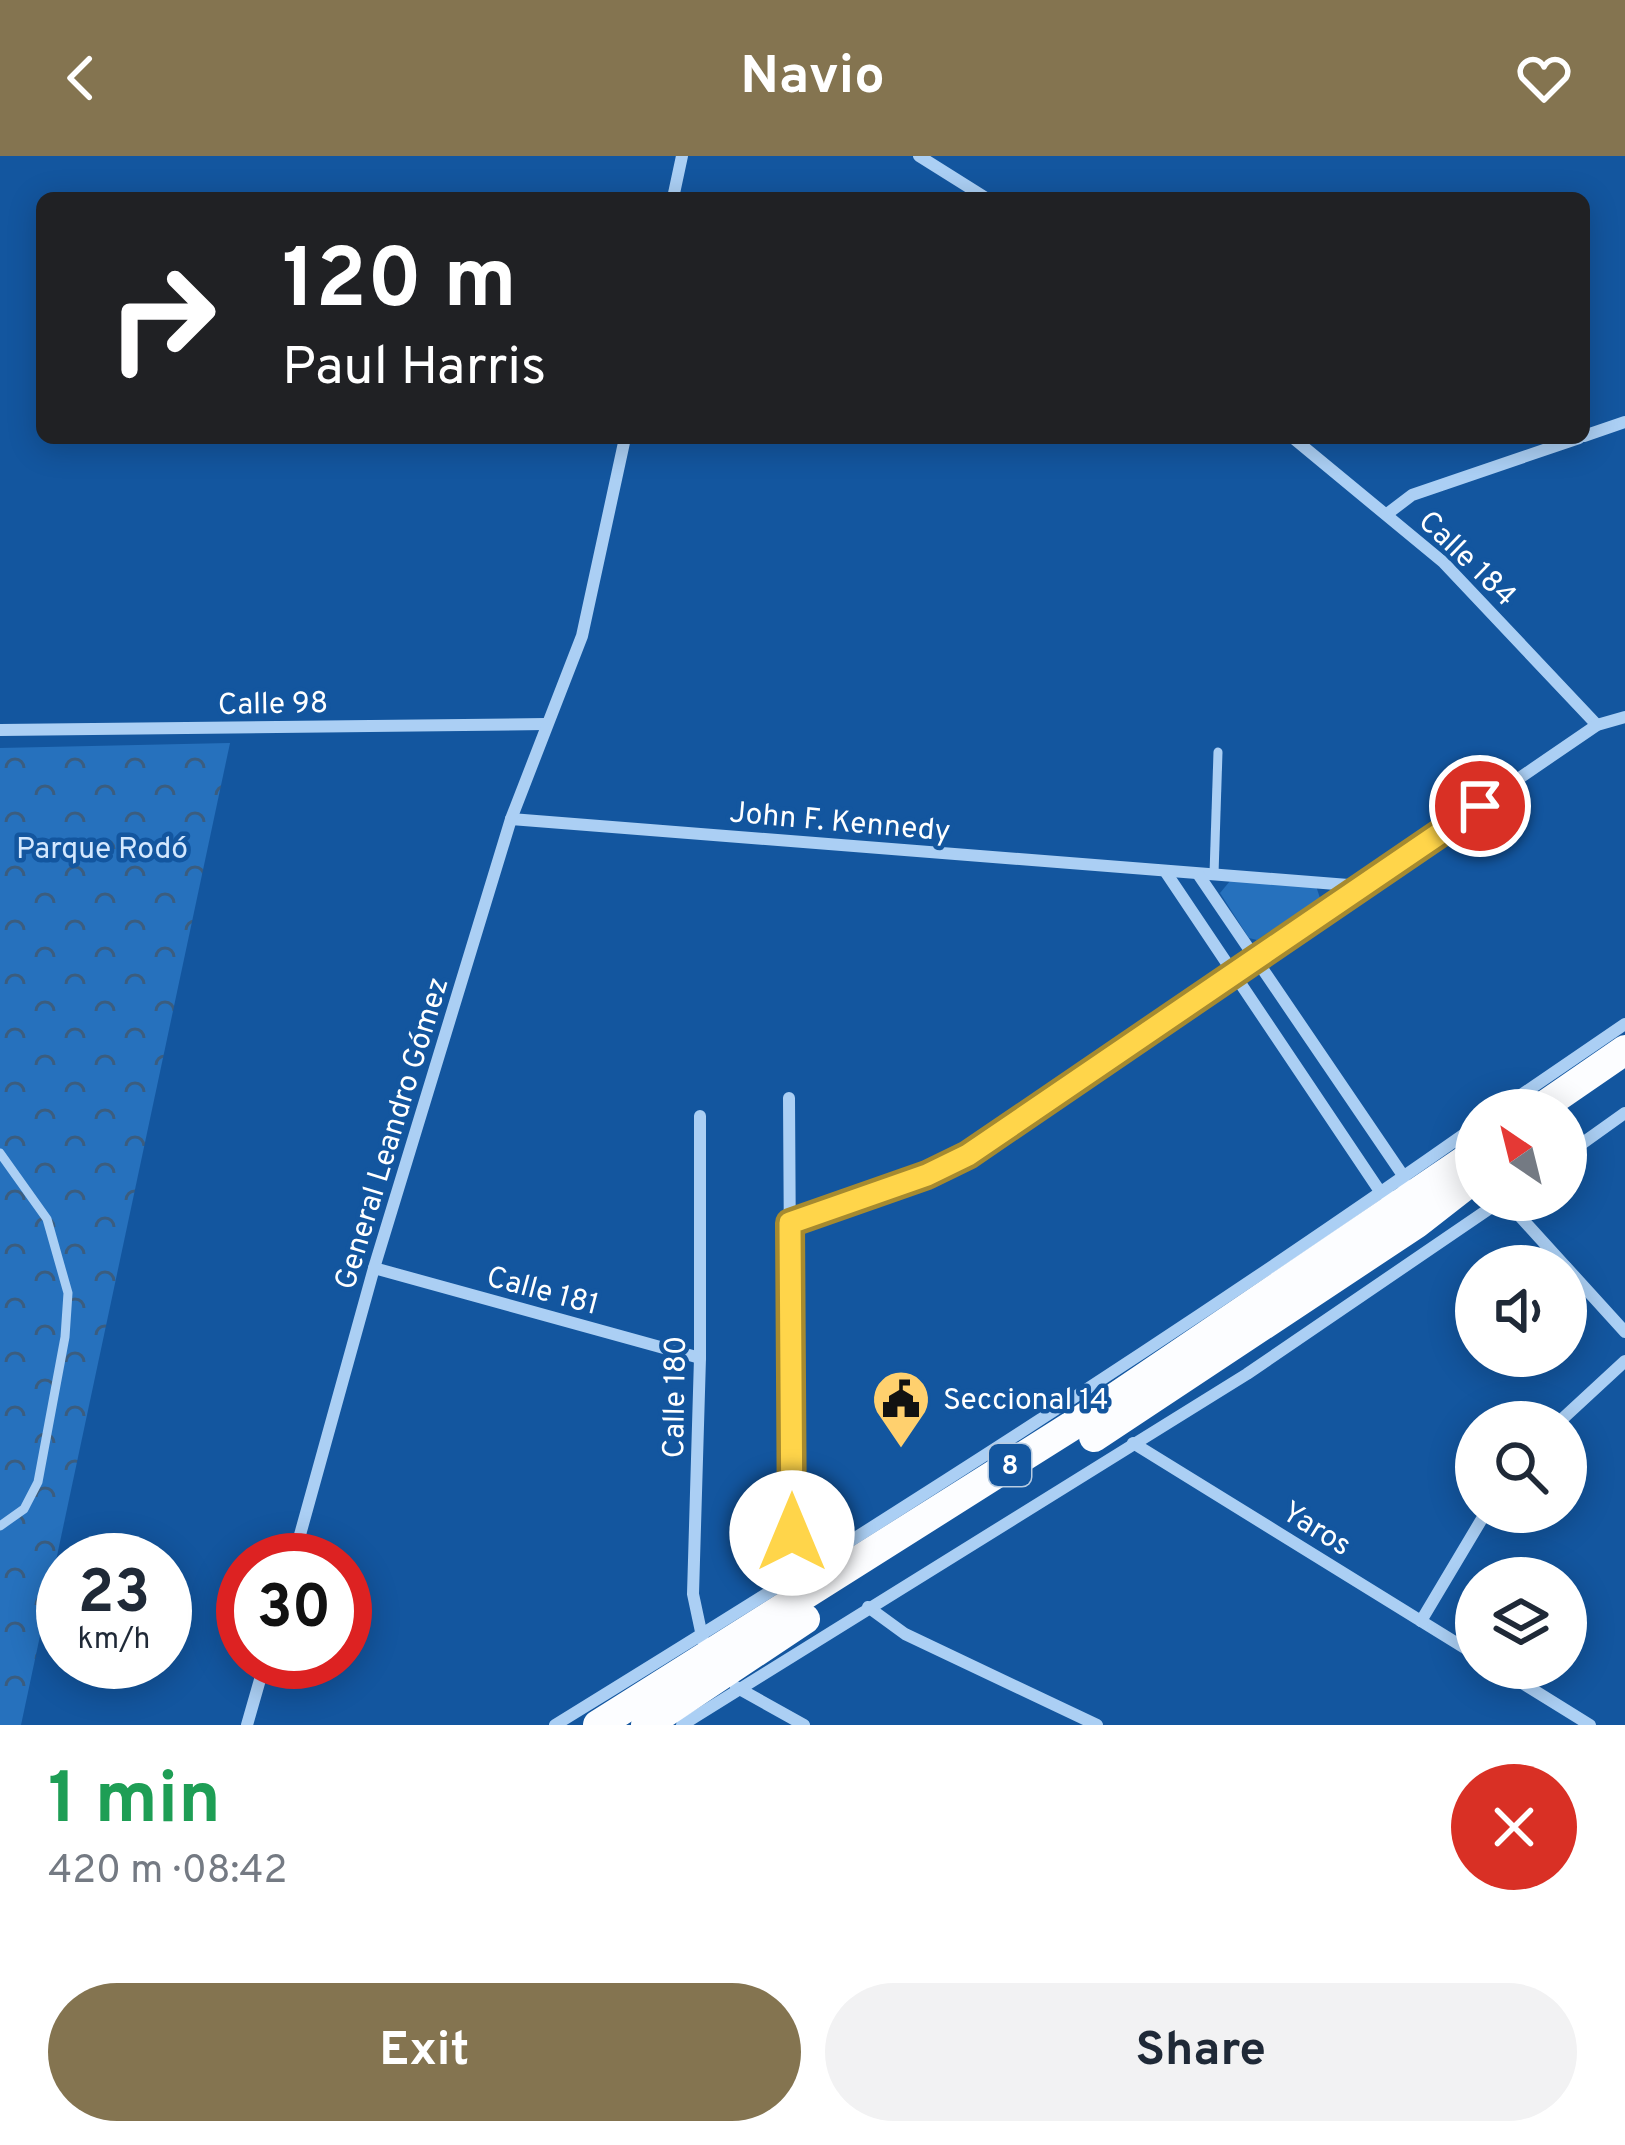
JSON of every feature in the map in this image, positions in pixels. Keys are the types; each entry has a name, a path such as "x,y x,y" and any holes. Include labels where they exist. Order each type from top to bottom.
{"highway":[{"path":"1568,1089 1625,1050"},
{"path":"1587,1098 1625,1072"},
{"name":"8","path":"598,1725 718,1663 1455,1166"},
{"name":"8","path":"1401,1198 1455,1183"},
{"name":"8","path":"646,1725 718,1663"}],"street":[{"path":"675,192 682,156"},
{"path":"920,156 977,192"},
{"path":"1590,434 1625,422"},
{"name":"General Leandro Gómez","path":"300,1533 374,1268 511,819 582,636 624,444"},
{"name":"Calle 184","path":"1300,444 1443,562 1597,725"},
{"path":"1387,514 1412,495 1561,444"},
{"path":"790,1223 927,1175 968,1155 1597,725 1625,717"},
{"name":"Calle 98","path":"0,730 546,724"},
{"name":"John F. Kennedy","path":"511,819 1362,886"},
{"path":"1165,871 1234,974 1401,1198"},
{"path":"1198,874 1256,958 1401,1198"},
{"path":"1530,1089 1625,1024"},
{"path":"789,1098 792,1578"},
{"path":"1587,1140 1625,1113"},
{"name":"Calle 180","path":"700,1116 693,1594 718,1663"},
{"path":"682,1725 718,1663 792,1578 1225,1301 1401,1198 1455,1146"},
{"path":"555,1725 868,1607 1247,1374 1472,1221"},
{"path":"1522,1221 1545,1245"},
{"name":"Calle 181","path":"374,1268 700,1358"},
{"path":"1587,1291 1625,1332"},
{"path":"1582,1401 1625,1361"},
{"name":"Yaros","path":"1133,1443 1455,1642"},
{"path":"1421,1621 1473,1533"},
{"path":"868,1607 905,1634 1097,1725"},
{"path":"718,1663 804,1725"},
{"path":"247,1725 257,1689"},
{"path":"1532,1689 1590,1725"}],"lane":[{"path":"1214,874 1219,752"},
{"path":"0,1153 47,1219 68,1292 65,1337 38,1482 25,1508 0,1526"}],"green space":[{"name":"Parque Rodó","path":"230,743 62,1533 36,1533 36,1655 21,1725 0,1725 0,748"},
{"path":"1230,881 1316,886 1320,898 1257,940 1249,938 1220,893"}],"place":[{"name":"Seccional 14","path":"901,1450"}],"route":[{"path":"792,1533 790,1223 927,1175 968,1155 1480,806"}]}
